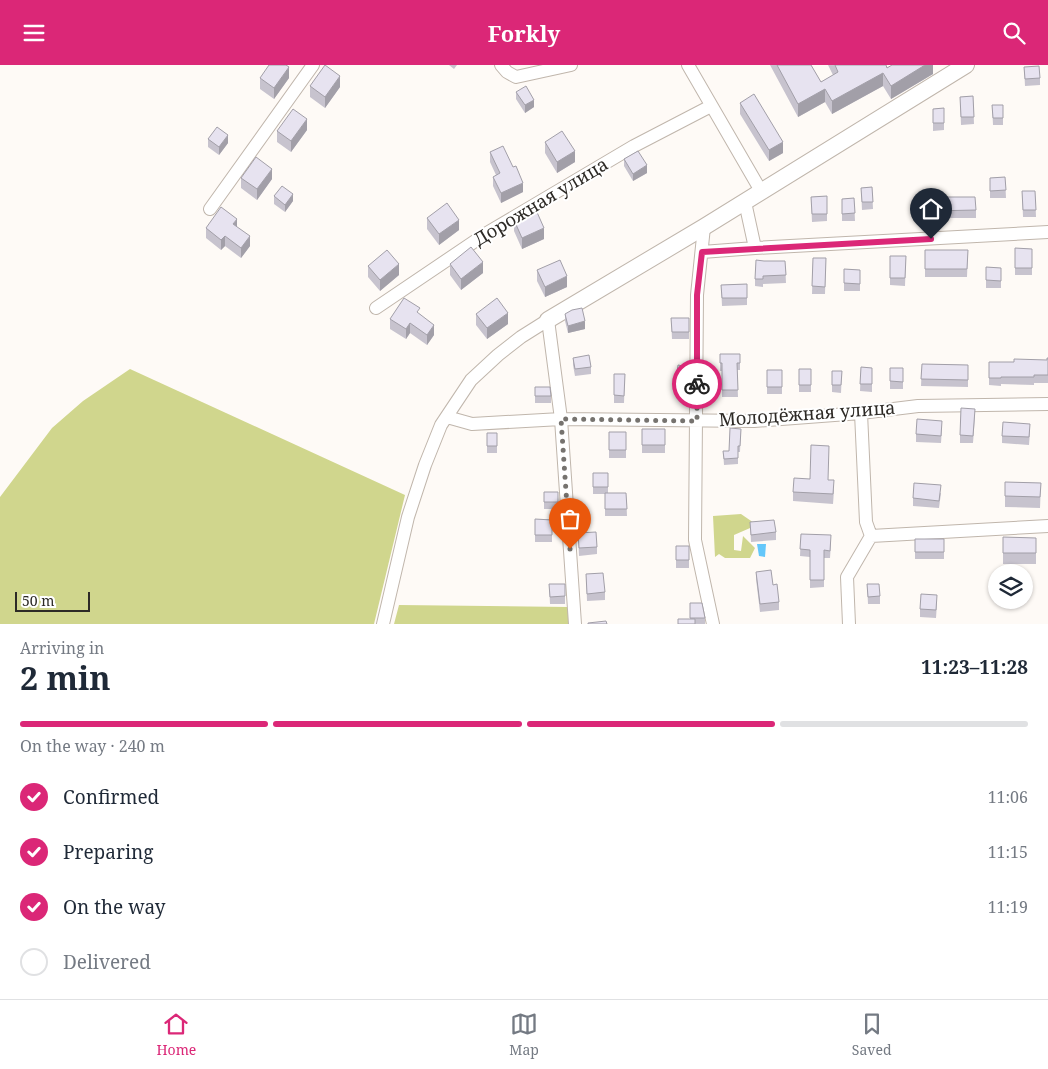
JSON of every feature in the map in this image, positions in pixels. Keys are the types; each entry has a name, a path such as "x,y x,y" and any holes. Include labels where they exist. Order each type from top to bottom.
{"street":[{"path":"210,209 313,65"},
{"path":"501,65 507,73 516,77 571,65"},
{"path":"688,65 761,191"},
{"path":"384,624 408,517 425,465 441,425 471,380 521,337 704,227 966,65"},
{"name":"Дорожная улица","path":"376,308 487,233 634,147 711,106"},
{"path":"745,201 755,248"},
{"path":"704,227 697,295 695,540 713,624"},
{"path":"702,252 1048,233"},
{"path":"548,320 561,419 575,624"},
{"name":"Молодёжная улица","path":"447,417 472,424 561,419 754,421 861,413 918,406 1048,404"},
{"path":"861,413 866,522 871,535"},
{"path":"871,535 1048,526"},
{"path":"849,624 847,577 871,535"}],"green space":[{"path":"130,369 405,495 374,624 0,624 0,497 52,428 83,401"},
{"path":"741,514 757,525 734,535 734,550 741,551 743,536 755,548 750,558 725,558 719,554 715,557 713,516"},
{"path":"399,605 568,607 568,624 394,624"}],"water":[{"path":"757,544 766,544 765,557 759,556"}],"building":[{"path":"269,65 286,65 289,67 274,88 260,78"},
{"path":"325,65 340,76 325,97 310,86"},
{"path":"777,65 811,65 821,82 838,72 835,65 886,65 887,68 892,65 925,65 891,86 883,73 832,101 825,89 798,104"},
{"path":"1039,66 1040,78 1025,79 1024,67"},
{"path":"526,86 534,100 525,105 516,92"},
{"path":"754,94 783,142 769,150 740,103"},
{"path":"973,96 974,117 961,117 960,97"},
{"path":"992,105 1003,105 1003,118 993,118"},
{"path":"944,108 944,123 933,123 933,109"},
{"path":"293,109 307,119 291,141 277,131"},
{"path":"217,127 228,135 219,147 208,139"},
{"path":"562,131 575,151 557,162 545,142"},
{"path":"503,146 513,167 516,166 523,183 501,193 493,177 500,173 490,152"},
{"path":"638,151 647,165 633,174 624,159"},
{"path":"256,157 272,169 257,189 241,178"},
{"path":"1005,177 1006,190 990,191 990,178"},
{"path":"282,186 293,194 285,205 274,196"},
{"path":"872,187 873,202 862,202 861,188"},
{"path":"1022,191 1035,191 1036,210 1023,210"},
{"path":"827,196 827,214 812,214 811,197"},
{"path":"931,197 975,197 976,210 931,211"},
{"path":"854,198 855,213 842,214 842,199"},
{"path":"447,203 459,220 439,234 427,218"},
{"path":"221,207 237,219 233,224 250,236 241,248 225,236 221,240 206,228"},
{"path":"536,210 544,228 522,238 514,220"},
{"path":"471,247 483,262 461,279 450,264"},
{"path":"1015,248 1032,249 1032,268 1015,268"},
{"path":"387,250 399,264 380,280 368,266"},
{"path":"925,250 968,250 967,269 925,269"},
{"path":"890,256 906,256 905,278 890,278"},
{"path":"813,258 826,258 825,287 812,286"},
{"path":"560,260 567,276 545,287 537,270"},
{"path":"756,260 785,261 786,275 763,276 763,279 755,279"},
{"path":"986,267 1001,268 1001,281 986,280"},
{"path":"844,269 860,270 860,284 844,283"},
{"path":"747,284 747,298 722,298 721,285"},
{"path":"404,298 420,308 417,312 434,325 427,335 410,323 406,329 390,319"},
{"path":"497,298 508,313 487,328 476,314"},
{"path":"582,308 585,321 568,326 565,314"},
{"path":"671,318 689,318 689,332 672,332"},
{"path":"720,354 740,354 740,363 737,363 738,390 722,390"},
{"path":"589,355 591,367 575,369 573,358"},
{"path":"1047,358 1048,375 989,378 989,362 1014,362 1014,359 1047,360"},
{"path":"922,364 968,365 968,380 921,379"},
{"path":"678,365 688,367 686,381 676,380"},
{"path":"861,367 872,368 872,384 860,384"},
{"path":"890,368 903,368 903,382 890,381"},
{"path":"799,369 811,369 811,385 799,385"},
{"path":"767,370 782,370 782,387 767,387"},
{"path":"832,371 842,371 841,385 832,385"},
{"path":"614,374 625,374 624,396 614,395"},
{"path":"535,387 550,387 551,396 535,396"},
{"path":"961,408 975,409 973,436 960,435"},
{"path":"917,419 942,421 941,436 916,434"},
{"path":"1003,422 1030,424 1029,437 1002,436"},
{"path":"730,428 741,429 738,458 724,459 723,451 729,451"},
{"path":"642,429 665,429 665,445 642,445"},
{"path":"609,432 626,432 626,450 609,450"},
{"path":"487,433 497,433 497,446 487,446"},
{"path":"811,445 829,446 828,480 834,480 833,494 793,492 794,478 810,479"},
{"path":"593,473 608,473 608,487 593,487"},
{"path":"1005,482 1041,483 1040,497 1005,496"},
{"path":"914,483 941,485 939,501 913,498"},
{"path":"544,492 558,492 558,502 544,502"},
{"path":"605,493 626,493 627,509 605,509"},
{"path":"535,519 552,520 552,535 535,535"},
{"path":"774,520 776,532 751,535 750,522"},
{"path":"596,532 597,547 579,548 578,533"},
{"path":"801,534 831,535 830,551 824,550 824,580 810,580 810,550 800,549"},
{"path":"1003,537 1036,538 1036,553 1003,553"},
{"path":"915,539 944,539 944,552 915,552"},
{"path":"676,546 689,546 689,560 676,560"},
{"path":"771,570 773,585 777,584 779,602 760,604 756,572"},
{"path":"603,573 605,592 587,594 586,574"},
{"path":"549,584 565,584 565,596 550,597"},
{"path":"867,584 879,584 880,596 868,597"},
{"path":"921,594 937,595 936,610 920,609"},
{"path":"690,603 702,603 705,618 690,618"},
{"path":"678,619 695,619 695,624 678,624"},
{"path":"606,621 607,624 588,624 588,623"}],"way so far":[{"path":"570,549 561,419 697,421 697,384"}],"route":[{"path":"697,384 697,295 702,252 931,239"}]}
